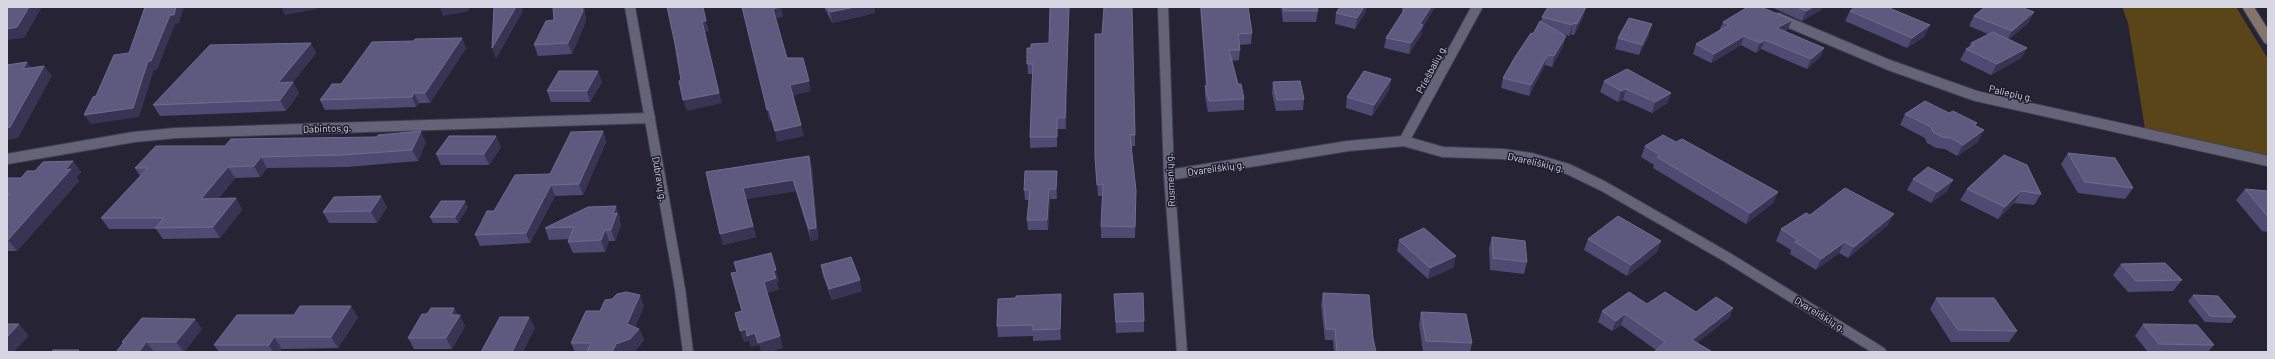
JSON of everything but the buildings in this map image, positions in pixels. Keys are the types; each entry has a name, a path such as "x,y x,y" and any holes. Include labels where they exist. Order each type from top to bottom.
{"main road":[{"path":"2248,7 2268,39"}],"street":[{"name":"Dubravų g.","path":"630,7 680,289 688,352"},
{"name":"Rusmenių g.","path":"1163,7 1169,175 1182,352"},
{"name":"Priešbalių g.","path":"1404,141 1476,7"},
{"name":"Paliepių g.","path":"1766,13 1889,65 1976,96 2268,161"},
{"name":"Dabintos g.","path":"7,158 134,137 176,133 650,118"},
{"name":"Dvareliškių g.","path":"1169,175 1348,146 1404,141 1443,152 1503,154 1531,158 1568,169 1725,256 1881,352"}],"shaded area":[{"path":"2122,7 2236,7 2268,59 2268,157 2145,129 2128,23"}]}
